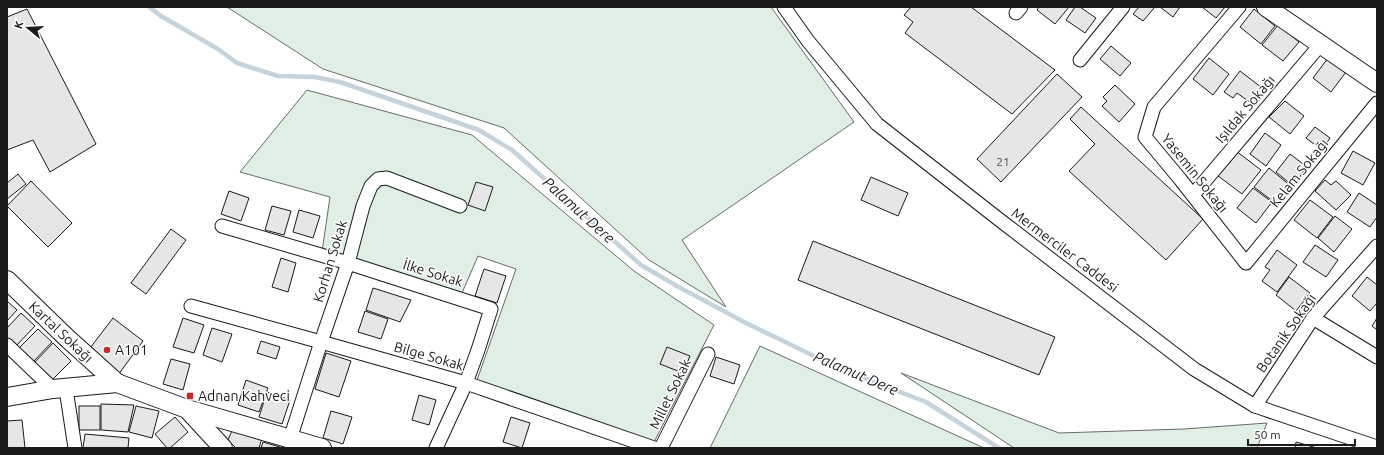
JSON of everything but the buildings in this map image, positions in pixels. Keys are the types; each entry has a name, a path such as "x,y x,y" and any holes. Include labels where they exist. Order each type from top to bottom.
{"main road":[{"path":"1266,7 1377,83"},
{"name":"Kartal Sokağı","path":"7,280 116,383"},
{"path":"7,397 116,383 187,409 322,448"},
{"path":"187,409 223,448"}],"street":[{"name":"Mermerciler Caddesi","path":"784,7 808,41 877,124 1194,369 1255,406 1377,447"},
{"path":"1080,60 1123,7"},
{"name":"Yasemin Sokağı","path":"1239,7 1154,107 1145,137 1246,263"},
{"name":"Işıldak Sokağı","path":"1193,195 1321,44"},
{"name":"Kelam Sokağı","path":"1246,263 1377,103"},
{"name":"Korhan Sokak","path":"290,439 348,263 363,206 371,186 378,179 387,178 460,206"},
{"name":"İlke Sokak","path":"222,226 348,263 491,308 466,383 436,448"},
{"name":"Botanik Sokağı","path":"1255,406 1313,318 1377,246"},
{"name":"Bilge Sokak","path":"191,306 466,383 654,448"},
{"path":"1313,318 1377,357"},
{"path":"7,345 60,389 75,448"},
{"name":"Millet Sokak","path":"661,448 708,354"}],"green space":[{"path":"227,7 771,7 854,122 682,240 726,307 649,260 504,128 323,69"},
{"path":"307,90 472,135 634,271 714,325 653,444 476,383 516,269 478,256 462,293 322,252 330,197 240,172"},
{"path":"760,346 984,448 710,448"},
{"path":"901,373 1059,433 1184,429 1267,423 1257,448 1014,448"}],"waterway":[{"name":"Palamut Dere","path":"149,7 161,16 218,49 237,63 278,76 315,77 340,82 479,130 512,150 641,265 744,322 843,370 926,402 999,448"}],"place":[{"name":"A101","path":"107,350"},
{"name":"Adnan Kahveci","path":"190,396"}]}
